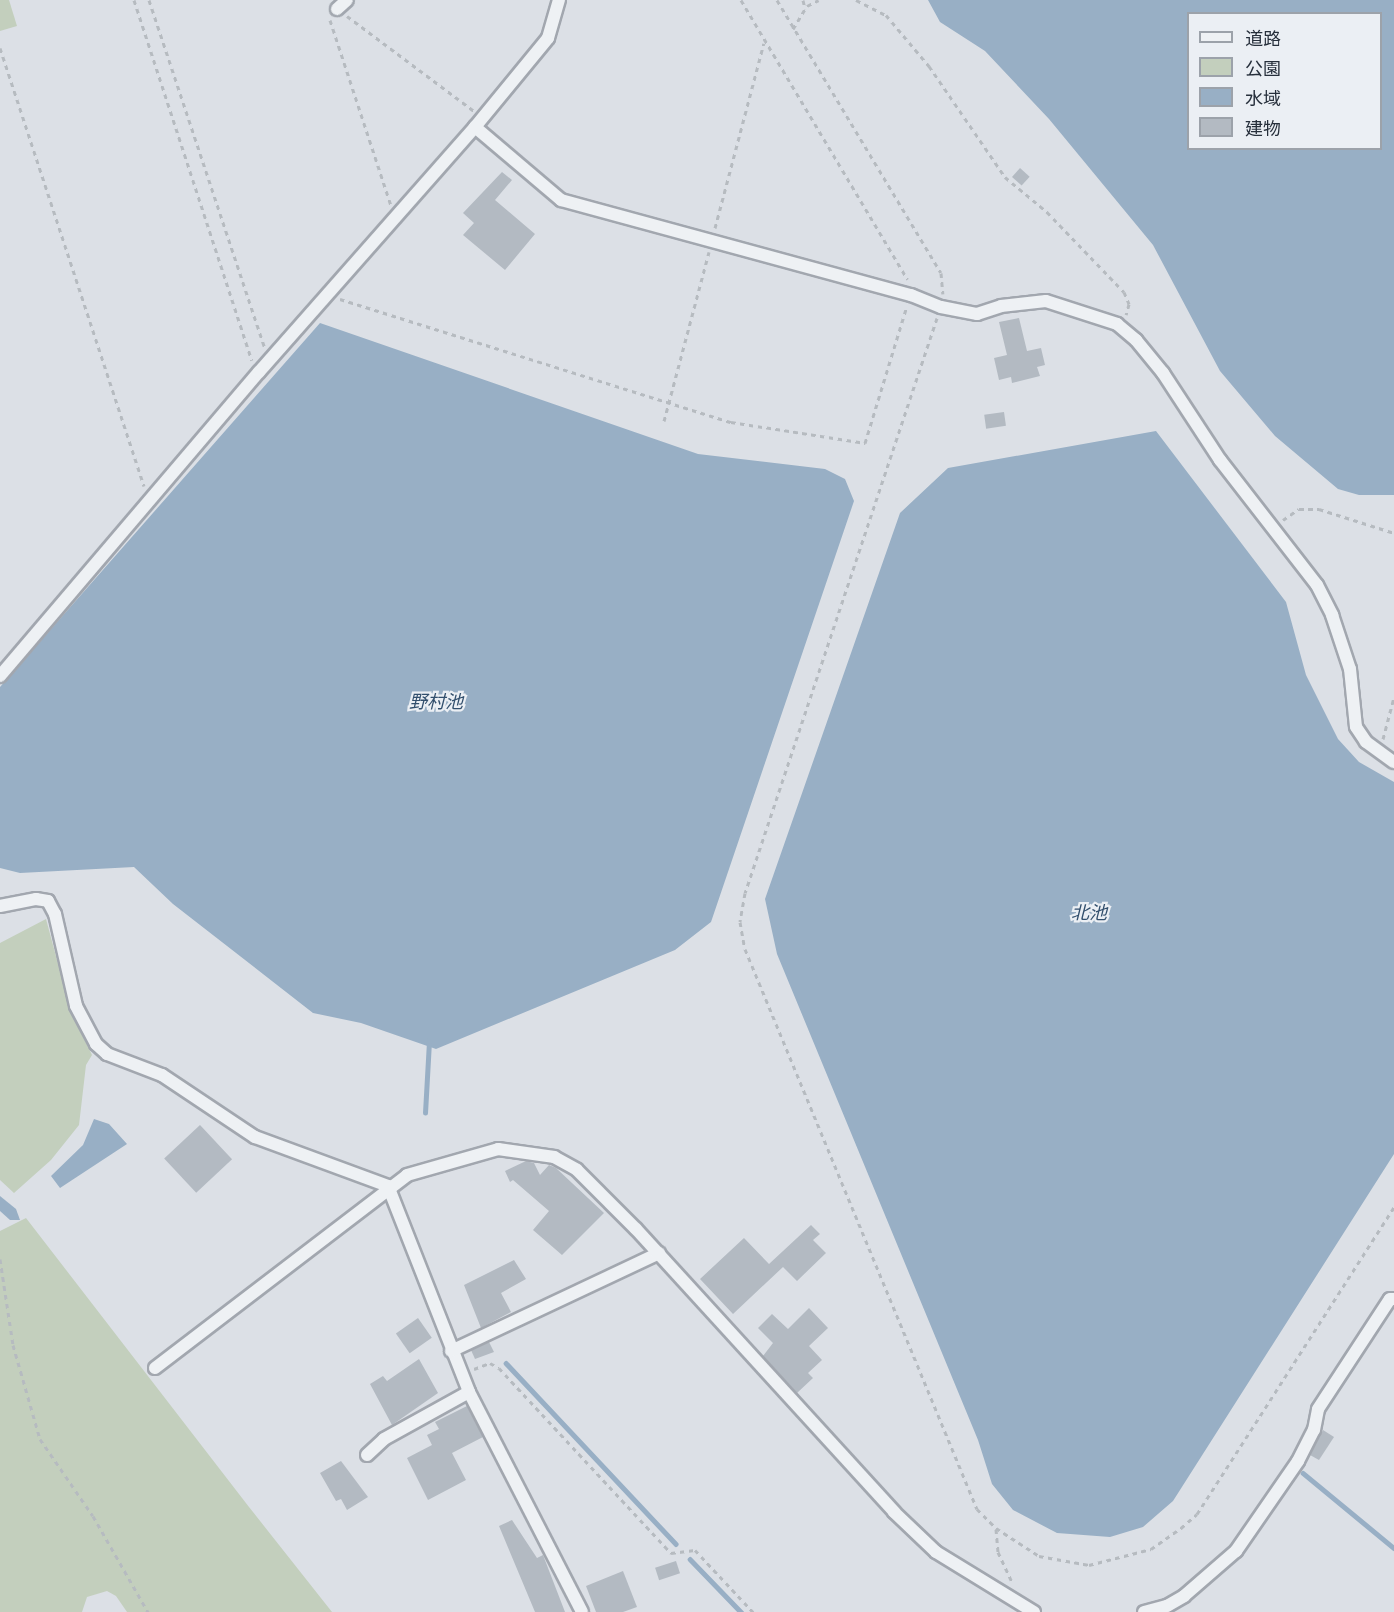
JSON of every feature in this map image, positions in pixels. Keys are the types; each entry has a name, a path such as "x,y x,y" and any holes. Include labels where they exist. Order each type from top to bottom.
{"street":[{"path":"337,9 347,0"},
{"path":"0,676 271,357 479,123 548,38 559,0"},
{"path":"479,123 561,200 911,295 940,307 977,314 1046,301 1116,324 1136,340 1163,373 1220,460 1317,585 1332,615 1350,669 1356,727 1378,752 1394,762"},
{"path":"0,906 36,899 48,901 55,914 76,1006 96,1044 107,1054 162,1075 255,1137 388,1186 461,1375 582,1612"},
{"path":"155,1368 388,1186 407,1175 498,1149 554,1157 577,1170 659,1253 894,1512 955,1567 1029,1609"},
{"path":"451,1351 659,1253"},
{"path":"1144,1612 1184,1596 1236,1551 1298,1461 1314,1430 1318,1409 1390,1299 1394,1299"},
{"path":"367,1455 384,1438 469,1392"}],"path":[{"path":"134,0 259,372"},
{"path":"149,0 271,357"},
{"path":"327,294 731,422 865,443 911,295 909,284 741,0"},
{"path":"777,0 941,273 945,285 940,307 745,894 740,922 745,949 978,1509 996,1528 1039,1556 1089,1564 1151,1549 1181,1528 1197,1514 1394,1207"},
{"path":"803,0 805,9"},
{"path":"793,29 805,9 819,0"},
{"path":"856,0 886,15 929,66 1005,177 1047,212 1124,292 1129,304 1125,319 1116,324"},
{"path":"395,217 329,18 337,9 479,123"},
{"path":"0,48 150,498"},
{"path":"1272,527 1299,509 1319,508 1394,533"},
{"path":"1378,752 1394,697"},
{"path":"0,1259 13,1345 40,1439 93,1516 148,1612"},
{"path":"461,1375 483,1364 499,1368 671,1553 695,1550 753,1612"},
{"path":"996,1528 998,1552 1029,1609"}],"green space":[{"path":"0,0 9,0 17,26 0,31"},
{"path":"46,919 71,1012 92,1055 86,1065 79,1125 51,1160 14,1193 0,1180 0,943"},
{"path":"26,1218 332,1612 127,1612 116,1596 107,1591 87,1597 82,1612 0,1612 0,1231"}],"water":[{"path":"928,0 1394,0 1394,495 1359,495 1338,489 1275,436 1220,371 1153,245 1049,119 985,51 940,22"},
{"name":"野村池","path":"320,323 698,454 825,469 845,479 854,501 711,922 675,950 436,1049 361,1023 313,1013 173,904 134,867 20,873 0,868 0,687"},
{"name":"北池","path":"1156,431 1286,602 1306,675 1338,739 1359,762 1394,782 1394,1154 1173,1501 1143,1527 1110,1537 1057,1533 1013,1510 992,1484 978,1440 777,954 765,899 900,513 948,468"},
{"path":"94,1119 109,1124 127,1144 60,1188 51,1176 83,1145"},
{"path":"0,1196 16,1209 20,1220 10,1220 0,1211"}],"building":[{"path":"1020,168 1030,177 1022,186 1012,177"},
{"path":"502,172 512,180 495,200 535,234 505,270 463,235 474,223 463,213"},
{"path":"1019,318 1027,351 1041,348 1045,365 1037,367 1040,376 1012,383 1011,377 999,380 994,358 1007,355 999,322"},
{"path":"1004,412 1006,426 986,429 984,415"},
{"path":"200,1125 232,1159 196,1193 164,1158"},
{"path":"526,1161 534,1163 540,1175 549,1165 556,1168 604,1213 562,1255 533,1230 549,1211 513,1180 510,1182 505,1171"},
{"path":"811,1225 820,1234 813,1240 826,1253 797,1281 783,1267 733,1314 700,1279 744,1238 769,1264"},
{"path":"514,1260 526,1279 501,1293 511,1312 481,1328 464,1285"},
{"path":"809,1308 828,1328 809,1346 822,1360 808,1373 813,1378 797,1393 763,1356 773,1343 758,1328 772,1314 788,1329"},
{"path":"418,1318 432,1338 410,1353 396,1333"},
{"path":"489,1342 494,1352 475,1359 471,1350"},
{"path":"419,1359 438,1393 392,1425 370,1384 383,1376 387,1381"},
{"path":"467,1406 483,1437 452,1453 466,1480 428,1500 407,1458 432,1445 427,1435 439,1429 435,1422"},
{"path":"1323,1430 1334,1437 1319,1460 1310,1455"},
{"path":"341,1461 368,1497 347,1510 341,1499 336,1501 320,1473"},
{"path":"512,1520 537,1558 543,1555 565,1612 535,1612 499,1526"},
{"path":"676,1561 680,1573 659,1580 655,1568"},
{"path":"623,1571 637,1607 623,1612 596,1612 586,1586"}],"waterway":[{"path":"425,1113 429,1041"},
{"path":"506,1363 676,1544"},
{"path":"1303,1473 1394,1548"},
{"path":"690,1559 741,1612"}]}
